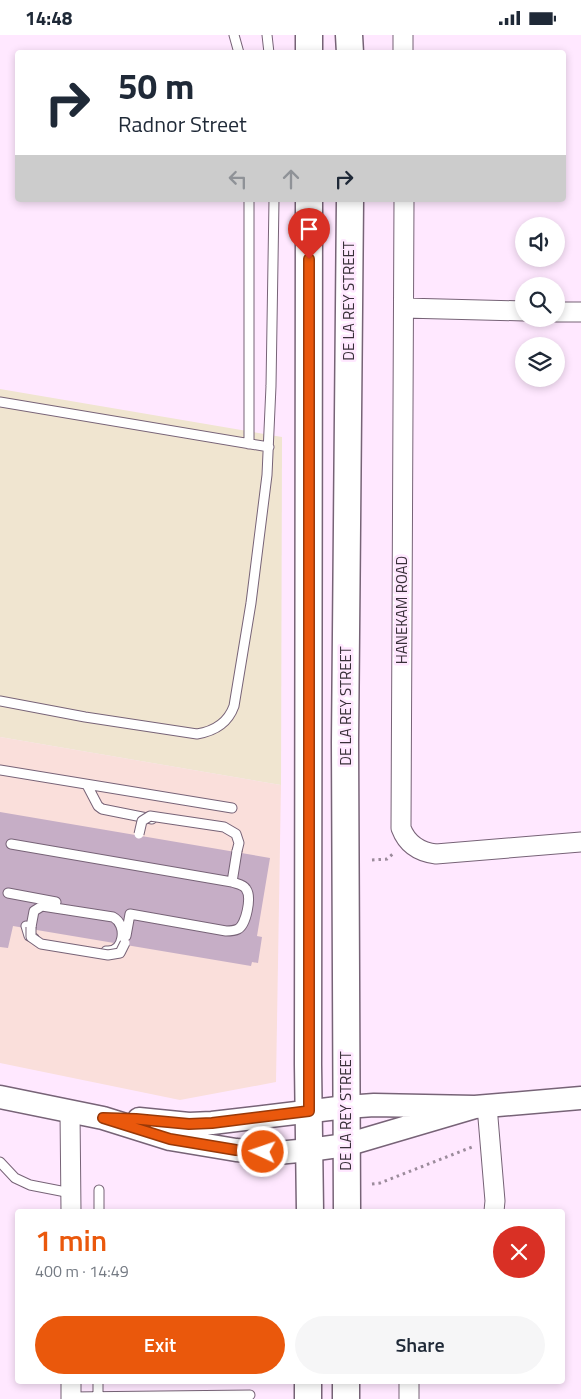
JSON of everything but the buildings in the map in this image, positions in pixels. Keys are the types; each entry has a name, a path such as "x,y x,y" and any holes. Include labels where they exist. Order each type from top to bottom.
{"main road":[{"path":"309,35 310,50"},
{"path":"349,35 350,50"},
{"path":"309,202 310,1209"},
{"name":"DE LA REY STREET","path":"347,1209 345,742 350,202"},
{"path":"308,1384 308,1399"},
{"path":"346,1384 346,1399"}],"street":[{"path":"403,35 403,50"},
{"name":"HANEKAM ROAD","path":"404,202 401,828 404,836 420,851 436,854 581,842"},
{"path":"404,308 515,311"},
{"path":"565,312 581,312"},
{"path":"0,1097 103,1118 170,1139 236,1150 277,1153 309,1151 346,1145 481,1107"},
{"path":"103,1118 189,1124 374,1105 481,1107 581,1098"},
{"path":"481,1107 495,1201 494,1209"},
{"path":"70,1112 71,1202"},
{"path":"409,1384 409,1399"}],"lane":[{"path":"234,35 238,50"},
{"path":"268,35 269,50"},
{"path":"249,202 249,444"},
{"path":"0,701 85,717 197,734 219,727 230,715 234,706 251,603 268,475 274,202"},
{"path":"0,402 269,447"},
{"path":"0,770 232,808"},
{"path":"87,785 98,806 102,809 229,833 234,839 235,851 232,882"},
{"path":"139,834 142,821 150,816 224,827 236,833 239,843 235,851"},
{"path":"8,893 234,931 240,929 244,923 248,893 242,885 232,882 10,844"},
{"path":"123,943 122,926 113,917 42,906 34,911 28,927 32,937 41,944 108,955 120,953 123,943 130,914"},
{"path":"0,1162 15,1179 71,1202"},
{"path":"99,1190 99,1209"},
{"path":"98,1384 98,1397"},
{"path":"71,1392 98,1397 250,1395"}],"path":[{"path":"372,860 387,859 396,852"},
{"path":"372,1184 380,1183 476,1146"}],"shaded area":[{"path":"0,389 282,437 281,785 0,737"},
{"path":"0,737 281,785 276,1082 180,1100 0,1063"}],"route":[{"path":"263,1152 236,1150 170,1139 103,1118 189,1124 309,1111 309,259"}]}
